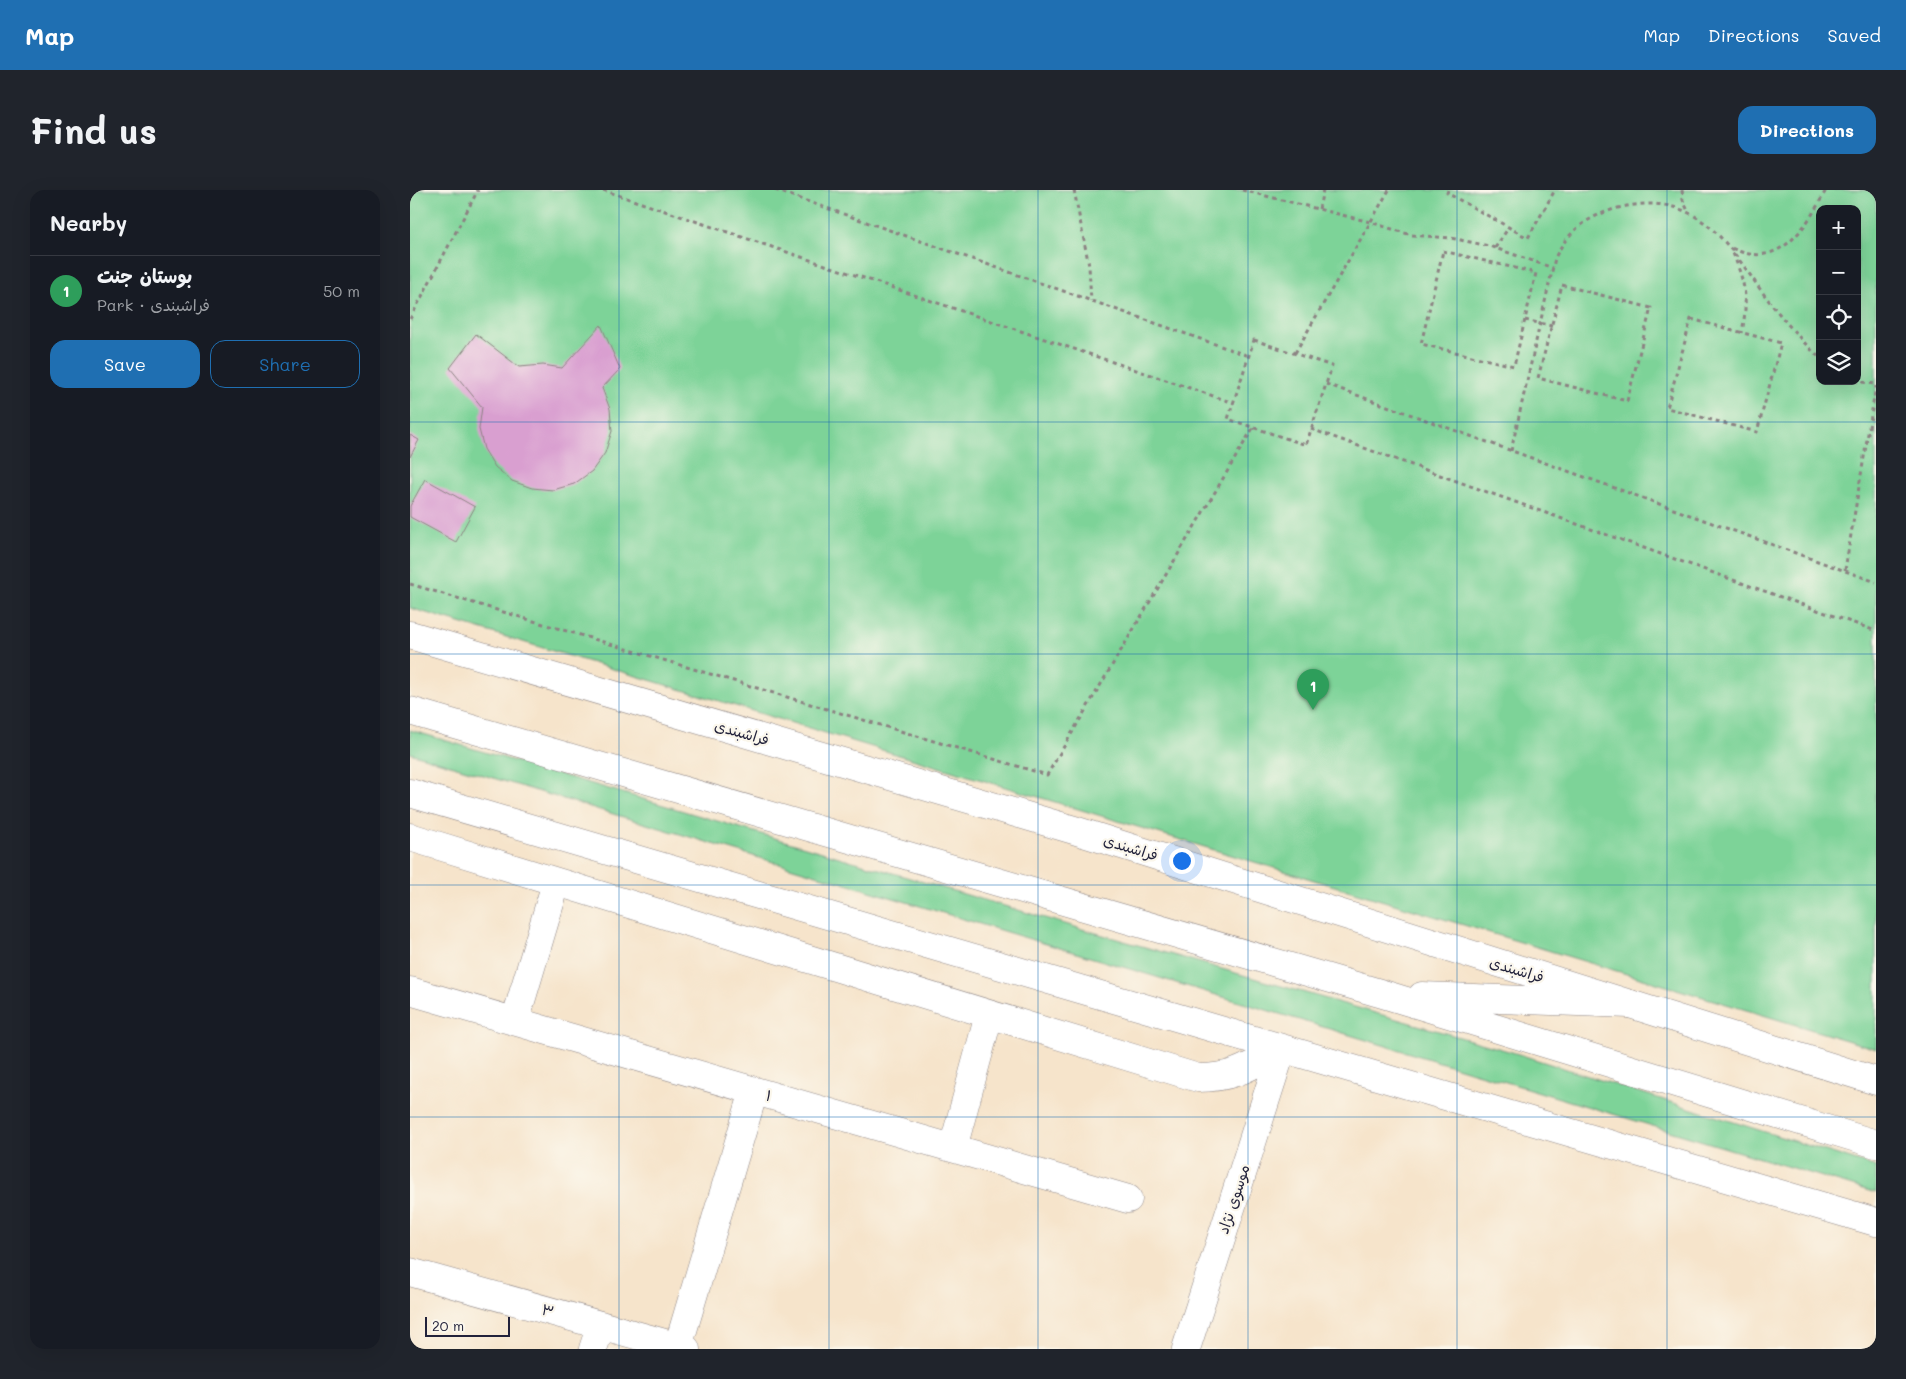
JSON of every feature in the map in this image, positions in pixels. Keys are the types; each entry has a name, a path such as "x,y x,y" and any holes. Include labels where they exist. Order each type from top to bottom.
{"main road":[{"name":"فراشبندی","path":"410,635 1065,827 1876,1081"},
{"path":"410,701 467,729"},
{"path":"410,711 1383,994 1876,1144"},
{"path":"410,793 1876,1222"},
{"path":"410,837 1198,1078 1220,1078 1236,1073 1282,1049"},
{"path":"515,1022 556,883"},
{"name":"۱","path":"410,991 1128,1199"},
{"path":"1383,994 1630,1004"},
{"path":"953,1148 989,1015"},
{"name":"موسوی نژاد","path":"1186,1349 1282,1049"},
{"path":"682,1348 754,1091"},
{"name":"۳","path":"410,1272 597,1337 682,1348"}],"path":[{"path":"410,319 478,190"},
{"path":"603,190 1234,403"},
{"path":"775,190 1249,356"},
{"path":"1074,190 1089,266 1091,301"},
{"path":"1242,190 1370,222 1411,235 1450,238 1495,248 1553,268"},
{"path":"1319,209 1323,190"},
{"path":"1295,353 1389,190"},
{"path":"1448,190 1447,193 1528,238 1555,190"},
{"path":"1682,190 1683,200 1688,212"},
{"path":"1732,248 1744,254 1754,255 1781,249 1800,233 1826,190"},
{"path":"1511,450 1553,268 1562,243 1577,226 1596,216 1633,204 1663,204 1701,217 1732,248 1762,291 1816,353"},
{"path":"1495,248 1509,227"},
{"path":"1732,248 1745,282 1747,305 1742,333"},
{"path":"1443,251 1536,273 1525,320 1514,366 1421,344 1443,251"},
{"path":"1562,285 1651,308 1627,401 1538,378 1552,326 1562,285"},
{"path":"1525,320 1552,326"},
{"path":"1691,320 1742,333 1781,344 1757,432 1667,408 1691,320"},
{"path":"1254,340 1332,366 1306,445 1228,420 1249,356 1254,340"},
{"path":"1845,570 1876,385 1861,382"},
{"path":"1326,384 1876,582"},
{"path":"410,584 1047,775 1253,428"},
{"path":"1311,429 1876,632"}],"green space":[{"path":"410,190 1876,190 1876,1049 410,608"},
{"path":"410,730 1082,929 1512,1052 1876,1167 1876,1193 410,753"}],"building":[{"path":"601,325 620,369 602,388 610,409 612,431 605,453 592,471 574,484 553,490 532,488 512,481 495,467 484,449 479,429 482,407 450,368 476,334 519,367 543,365 562,368"},
{"path":"410,435 419,440 410,457"},
{"path":"425,479 475,507 456,542 410,517 410,506"}],"place":[{"name":"بوستان جنت","path":"1313,710"}]}
